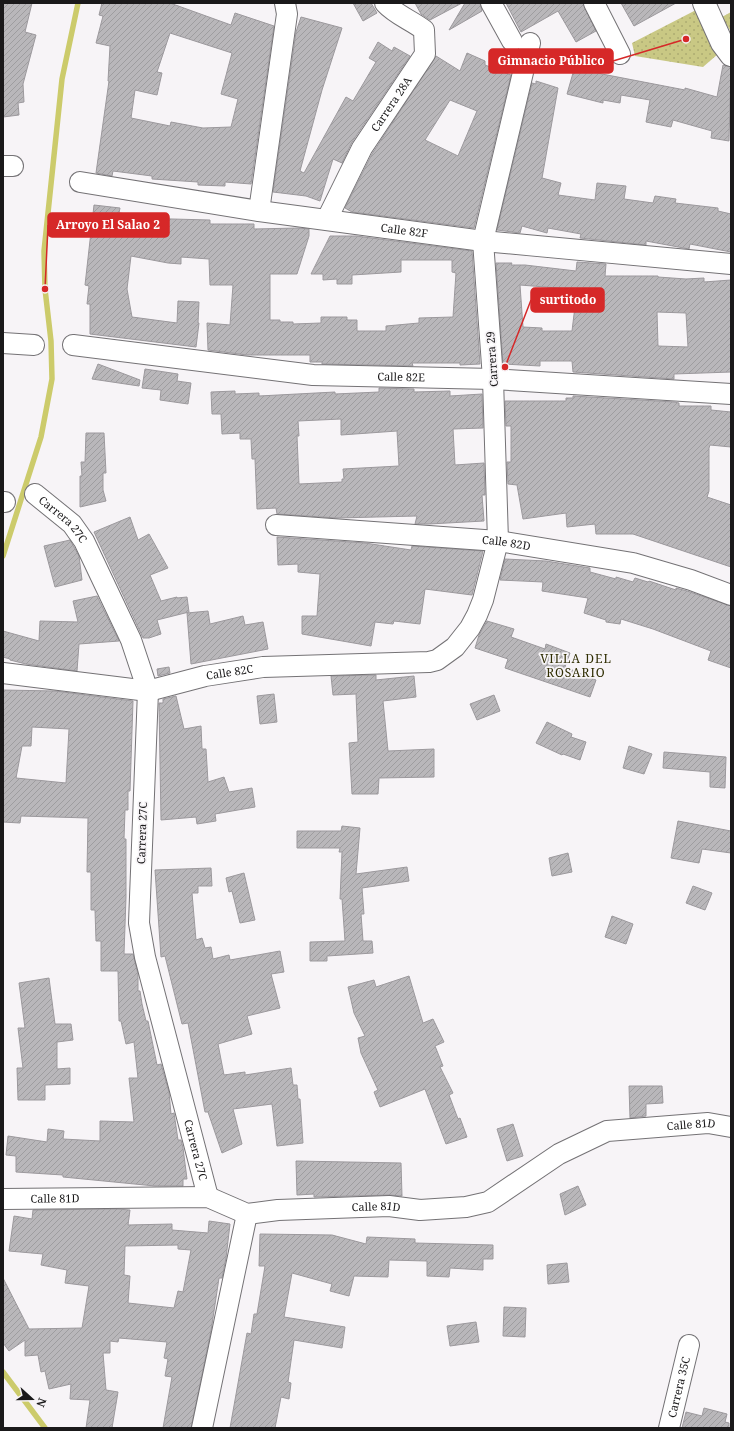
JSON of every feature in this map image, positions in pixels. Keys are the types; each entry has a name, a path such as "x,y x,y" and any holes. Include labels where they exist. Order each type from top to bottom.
{"street":[{"path":"259,211 286,14 285,3"},
{"name":"Carrera 28A","path":"328,219 362,148 425,54 424,30 411,21 398,15 385,3"},
{"name":"Carrera 29","path":"456,647 463,639 477,615 498,541 493,379 484,241 521,42 491,3"},
{"path":"594,3 620,54"},
{"path":"706,4 722,43 731,55"},
{"name":"Calle 82F","path":"80,182 259,211 484,241 731,264"},
{"path":"3,343 34,345"},
{"name":"Calle 82E","path":"73,345 313,375 493,379 731,394"},
{"name":"Carrera 27C","path":"35,494 72,524 84,541 132,640 148,691 139,922 145,957 208,1197"},
{"name":"Calle 82D","path":"276,525 498,541 633,563 691,580 731,595"},
{"name":"Calle 82C","path":"3,673 148,691 205,676 263,667 429,662 436,660 456,647"},
{"name":"Calle 81D","path":"3,1199 208,1197 247,1214 278,1210 389,1206 420,1210 466,1207 488,1202 559,1154 607,1131 708,1123 731,1127"},
{"path":"202,1428 247,1214"},
{"name":"Carrera 35C","path":"669,1428 689,1345"}],"shaded area":[{"path":"696,10 718,54 703,67 635,56 632,43"},
{"path":"731,12 731,32 722,17"}],"building":[{"path":"3,3 32,3 25,32 36,35 23,84 24,102 18,103 19,115 3,117"},
{"path":"102,3 170,3 231,25 235,13 274,26 251,184 225,182 225,186 198,185 198,182 152,179 152,176 113,171 112,176 96,173 109,81 110,46 96,43 103,16 99,15","holes":["170,33 232,53 221,94 238,99 231,127 203,128 171,122 170,126 131,118 135,90 157,95 162,73 157,72"]},
{"path":"353,3 371,3 377,13 363,21"},
{"path":"415,3 462,3 430,20 421,14"},
{"path":"465,3 480,3 482,11 449,30"},
{"path":"506,3 583,3 596,31 576,42 558,11 521,32"},
{"path":"621,3 676,3 634,26"},
{"path":"301,17 342,28 322,90 300,171 304,173 346,97 353,101 376,62 369,58 378,42 392,51 394,47 410,56 352,142 342,163 333,159 320,201 306,196 273,192 296,32"},
{"path":"467,53 485,61 485,65 511,75 474,228 352,212 345,208 372,154 436,56 460,71","holes":["450,100 477,111 458,156 425,140"]},
{"path":"723,65 731,67 729,141 711,138 712,131 673,120 671,127 646,122 650,100 621,95 620,103 603,100 603,103 567,94 575,66 602,74 685,90 685,88 717,97"},
{"path":"536,81 558,88 542,178 561,183 558,195 595,200 597,183 626,186 624,199 653,203 655,196 676,199 675,203 718,208 718,211 731,214 731,252 690,244 689,249 646,241 646,245 580,238 581,234 548,228 547,233 522,226 520,233 497,230 532,83 536,84"},
{"path":"94,205 120,208 119,213 136,215 135,218 210,220 210,224 254,224 254,229 309,229 309,236 297,274 270,274 270,320 293,322 293,324 321,323 321,317 347,317 347,320 357,320 357,331 386,331 386,326 419,323 419,318 453,317 456,273 452,272 452,260 401,260 401,272 352,275 352,284 337,284 337,279 323,280 323,274 311,274 330,236 356,236 472,251 480,364 460,365 460,363 412,363 413,366 322,364 322,362 310,362 310,355 247,355 208,350 207,323 230,325 233,285 210,285 209,259 181,257 181,264 131,256 127,289 132,317 177,323 178,301 199,302 199,323 196,347 90,334 90,304 87,304 89,286 85,285"},
{"path":"577,262 606,264 605,276 658,276 686,279 704,278 704,282 731,280 731,372 674,374 674,379 573,372 572,361 540,361 540,366 503,364 496,263 512,263 511,265 525,265 576,271","holes":["520,285 570,289 570,298 576,298 572,331 542,331 542,328 523,327","657,312 686,313 688,347 658,346"]},
{"path":"98,364 140,380 139,386 92,379"},
{"path":"145,369 178,374 177,381 191,383 188,404 160,400 161,390 142,388"},
{"path":"379,388 414,389 414,392 450,391 450,396 482,394 483,428 453,429 455,465 484,463 485,495 482,495 484,521 415,524 417,516 337,518 277,514 276,508 257,509 255,459 252,459 251,439 240,439 240,433 222,434 221,414 212,414 211,392 235,391 235,394 259,393 259,396 335,392 335,394 379,392","holes":["341,419 341,435 397,431 399,466 343,469 344,479 342,479 342,482 299,484 297,436 299,436 298,421"]},
{"path":"573,396 674,402 679,403 679,406 711,406 711,410 731,412 731,447 710,445 709,448 709,491 707,497 731,505 731,567 633,534 596,534 595,524 567,527 566,513 523,519 517,485 508,484 507,462 511,462 511,426 506,426 505,401 566,401 566,398 573,398"},
{"path":"86,433 104,433 106,473 103,473 103,490 106,501 80,507 80,476 82,476 81,462 85,462"},
{"path":"130,517 138,540 149,534 168,568 150,575 161,601 177,597 187,597 189,612 157,620 161,634 149,638 143,638 94,532"},
{"path":"277,537 365,543 411,550 412,546 483,551 472,595 425,589 420,624 394,621 393,624 375,622 371,646 302,634 302,616 317,616 320,574 298,572 298,564 278,565"},
{"path":"70,540 79,556 82,580 55,587 44,546"},
{"path":"505,559 546,561 590,568 590,572 633,582 635,578 649,581 676,590 676,588 687,591 731,606 731,668 708,660 711,651 653,629 621,619 620,624 606,622 606,620 584,613 588,598 542,591 543,582 500,580"},
{"path":"97,596 119,641 79,644 77,671 26,664 3,657 3,631 39,641 40,621 78,622 73,601"},
{"path":"208,611 210,624 243,616 245,625 263,622 268,649 191,664 187,613"},
{"path":"487,621 514,629 511,637 545,649 546,644 570,653 565,667 596,680 590,697 505,668 508,659 475,648 479,635"},
{"path":"169,667 170,673 158,676 157,669"},
{"path":"376,675 376,680 414,676 416,697 383,701 388,751 434,749 434,777 379,778 378,794 352,794 349,743 358,742 356,694 333,695 331,676"},
{"path":"3,690 55,691 133,701 130,791 128,791 128,810 125,810 124,839 126,839 126,897 124,954 133,954 138,974 138,991 140,991 146,1021 148,1021 157,1065 161,1064 169,1092 171,1114 174,1113 178,1140 181,1140 183,1148 187,1179 183,1179 183,1186 155,1186 63,1177 63,1175 16,1172 16,1156 6,1155 8,1136 47,1142 48,1129 64,1131 63,1139 100,1141 100,1121 134,1122 129,1078 138,1078 134,1042 126,1044 121,1021 119,1021 118,971 101,971 101,941 96,941 95,910 91,910 91,872 87,872 88,818 21,816 20,823 3,822","holes":["32,727 69,729 66,783 16,778 22,746 31,746"]},
{"path":"274,694 277,722 260,724 257,696"},
{"path":"494,695 500,711 477,720 470,704"},
{"path":"176,696 184,729 201,726 202,749 206,749 208,782 224,777 229,792 252,788 255,807 215,814 216,821 197,824 196,817 161,820 159,703 163,703 163,699"},
{"path":"547,722 572,734 571,737 586,742 580,760 563,754 562,755 536,743"},
{"path":"629,746 652,754 644,774 623,768"},
{"path":"664,752 726,757 725,788 710,787 710,772 663,768"},
{"path":"678,821 731,831 731,853 702,849 699,863 671,858"},
{"path":"342,826 360,828 356,874 407,867 409,881 362,888 364,914 361,914 363,941 372,941 373,953 327,956 327,961 310,961 310,942 345,941 342,899 340,899 342,852 339,852 340,848 297,848 297,831 341,831"},
{"path":"568,853 572,872 552,876 549,858"},
{"path":"211,868 212,886 198,886 198,893 192,893 196,940 202,938 205,948 211,947 213,959 229,955 230,960 280,951 284,972 271,974 280,1008 247,1016 252,1034 218,1044 224,1075 245,1072 245,1075 291,1068 293,1085 297,1085 298,1099 300,1099 303,1143 277,1146 272,1104 233,1109 242,1144 222,1153 208,1112 205,1112 188,1023 182,1024 165,956 161,957 155,870"},
{"path":"244,873 255,920 240,923 232,891 229,892 226,878"},
{"path":"693,886 712,893 705,910 686,903"},
{"path":"612,916 633,924 626,944 605,937"},
{"path":"409,976 423,1023 433,1019 444,1042 435,1046 443,1066 440,1067 453,1093 449,1095 467,1137 446,1144 425,1089 380,1107 374,1092 378,1090 361,1053 358,1038 365,1036 354,1013 348,987 374,980 376,987"},
{"path":"49,978 55,1024 71,1024 73,1040 57,1042 57,1069 70,1068 70,1084 45,1085 45,1100 18,1100 17,1068 23,1068 18,1028 25,1028 19,983"},
{"path":"629,1086 662,1086 663,1103 646,1104 646,1116 630,1118"},
{"path":"513,1124 523,1156 507,1161 497,1129"},
{"path":"296,1161 401,1163 402,1196 314,1197 314,1194 297,1195"},
{"path":"578,1186 586,1205 565,1215 560,1194"},
{"path":"33,1210 130,1210 128,1225 172,1224 172,1230 208,1233 209,1221 230,1224 226,1258 222,1278 219,1278 211,1331 191,1428 163,1428 172,1377 165,1376 168,1359 164,1358 167,1342 119,1338 118,1342 110,1341 110,1353 103,1353 106,1390 118,1392 112,1428 86,1428 90,1400 70,1399 71,1384 49,1389 45,1371 41,1372 38,1355 25,1356 25,1340 9,1351 3,1343 3,1278 29,1329 82,1328 89,1286 65,1283 67,1270 41,1265 43,1254 9,1251 14,1216 32,1219","holes":["178,1245 178,1249 191,1250 183,1292 178,1291 174,1308 128,1303 130,1276 124,1275 125,1246"]},
{"path":"260,1234 332,1235 366,1244 367,1237 415,1239 415,1243 493,1245 493,1259 483,1259 483,1270 450,1268 449,1277 427,1276 427,1261 389,1260 388,1277 354,1276 349,1296 330,1291 332,1284 292,1273 284,1317 345,1327 342,1348 294,1340 288,1382 291,1383 289,1399 281,1397 275,1428 230,1428 247,1333 251,1334 254,1314 257,1314 265,1266 259,1266"},
{"path":"567,1263 569,1282 548,1284 547,1265"},
{"path":"504,1307 526,1308 525,1337 503,1336"},
{"path":"476,1322 479,1342 450,1346 447,1326"},
{"path":"704,1408 727,1414 725,1422 729,1423 729,1428 682,1428 686,1412 702,1416"}],"waterway":[{"path":"3,556 41,437 52,379 51,341 45,289 44,251 62,79 78,3"},
{"path":"3,1372 45,1428"}],"place":[{"name":"Gimnacio Público","path":"686,39"},
{"name":"Arroyo El Salao 2","path":"45,289"},
{"name":"surtitodo","path":"505,367"}],"district":[{"name":"VILLA DEL ROSARIO","path":"576,666"}]}
